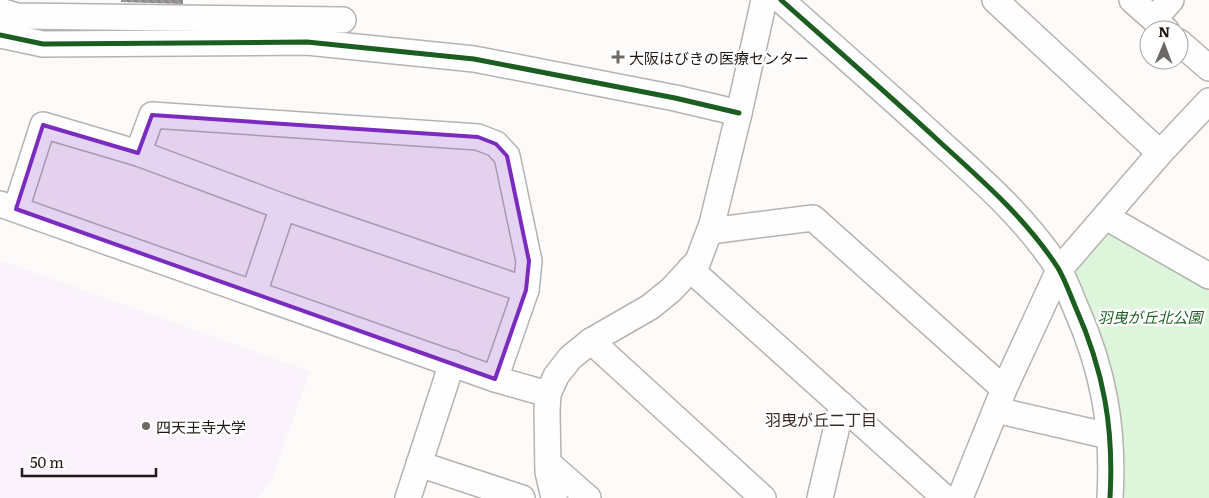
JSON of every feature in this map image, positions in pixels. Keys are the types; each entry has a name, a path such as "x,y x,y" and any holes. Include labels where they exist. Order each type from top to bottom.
{"street":[{"path":"554,498 548,463 548,394 556,376 570,358 591,341 650,307 670,290 698,261 710,231 764,0"},
{"path":"781,0 897,102 1008,204 1042,245 1059,270 1092,349 1103,386 1108,412 1112,464 1110,498"},
{"path":"995,0 1160,153"},
{"path":"1132,0 1154,20"},
{"path":"1162,20 1172,0"},
{"path":"0,11 17,16 343,20"},
{"path":"0,35 43,44 307,42 474,59 675,98 739,113"},
{"path":"1189,51 1209,68"},
{"path":"960,498 1000,399 1059,270 1160,153 1207,107"},
{"path":"138,153 152,115 478,137 496,144 507,156 529,261 526,290 495,379"},
{"path":"526,290 284,207 138,153 43,125 8,206 495,379 548,394"},
{"path":"254,293 284,207"},
{"path":"1106,217 1204,265"},
{"path":"710,231 813,218 1000,399 1110,436"},
{"path":"690,269 944,498"},
{"path":"591,341 763,498"},
{"path":"408,498 452,363"},
{"path":"820,498 842,405"},
{"path":"548,463 588,498"},
{"path":"419,464 522,498"}],"highlighted area":[{"path":"152,115 478,137 496,144 507,156 529,261 526,290 495,379 16,209 43,125 138,153"}],"shaded area":[{"name":"四天王寺大学","path":"0,260 310,371 272,480 258,498 0,498"}],"green space":[{"name":"羽曳が丘北公園","path":"1108,224 1209,283 1209,498 1118,498 1066,269"}],"building":[{"path":"121,0 183,0 183,4 121,2"}],"cycle path":[{"path":"781,0 989,187 1033,234 1058,268 1085,330 1100,377 1105,400 1110,448 1110,498"},
{"path":"0,35 43,44 307,42 474,59 675,98 739,113"}],"place":[{"name":"大阪はびきの医療センター","path":"618,57"},
{"name":"四天王寺大学","path":"146,426"}],"district":[{"name":"羽曳が丘二丁目","path":"821,419"}]}
